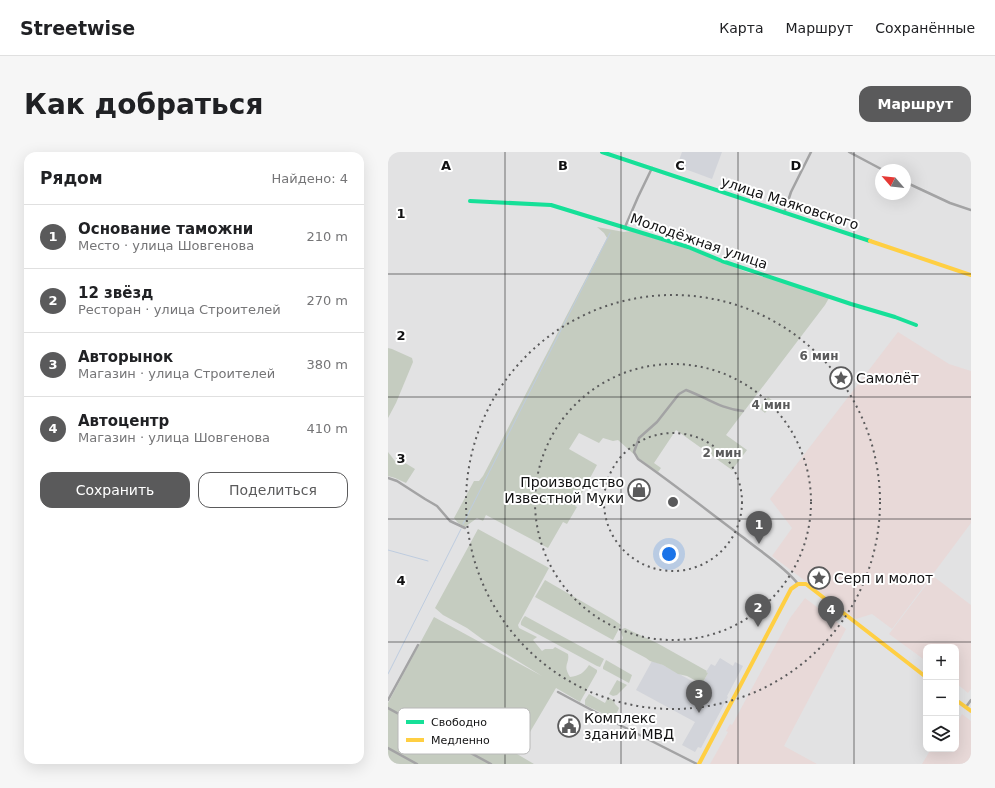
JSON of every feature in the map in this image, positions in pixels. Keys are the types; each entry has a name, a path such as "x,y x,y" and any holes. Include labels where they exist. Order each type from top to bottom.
{"street":[{"name":"улица Маяковского","path":"602,152 784,213 825,225 971,275"},
{"path":"784,213 791,192 811,152"},
{"path":"849,152 875,166"},
{"path":"625,227 652,168"},
{"path":"911,185 950,203 971,210"},
{"name":"Молодёжная улица","path":"470,201 551,205 688,247 722,261 916,325"},
{"path":"743,411 719,406 686,390 679,394 657,422 639,438 634,452 638,459 686,493 786,571 792,576 797,584"},
{"path":"388,478 425,498 437,506 450,521 466,528"},
{"path":"558,692 698,764 791,589 797,584 801,583 806,584 923,675"},
{"path":"388,700 418,646"},
{"path":"966,707 971,700"},
{"path":"959,702 971,711"},
{"path":"388,708 398,713"},
{"path":"388,748 398,754"},
{"path":"399,754 417,764"},
{"path":"472,754 490,764"}],"shaded area":[{"path":"682,152 722,152 712,179 677,166"},
{"path":"597,227 624,232 631,231 691,250 749,273 789,284 829,298 726,435 747,450 732,470 676,430 654,463 661,468 658,472 637,457 618,440 613,441 603,438 599,443 579,433 569,449 597,465 575,506 577,507 567,524 563,522 548,548 486,515 483,521 477,518 465,527 458,523 454,518 474,481 479,481 483,476 607,238"},
{"path":"898,332 949,364 971,371 971,523 892,629 872,614 856,619 772,556 792,528 770,499"},
{"path":"388,348 412,358 413,362 388,418"},
{"path":"768,397 774,402 765,413 759,408"},
{"path":"388,452 395,461 397,458 415,469 406,483 388,476"},
{"path":"478,529 549,568 518,625 519,628 537,637 533,640 542,651 545,649 553,649 555,647 568,654 566,667 570,677 581,674 589,665 597,670 580,702 556,688 530,732 530,708 398,708 398,754 517,754 534,764 388,764 388,703 434,617 542,676 467,628 443,615 435,608"},
{"path":"933,576 971,605 971,689 968,693 959,686 959,644 923,644 923,659 889,634"},
{"path":"545,580 621,625 613,640 535,597"},
{"path":"805,598 846,629 784,746 817,764 710,764 728,732 726,731 730,724 732,725 790,618"},
{"path":"525,616 604,659 600,667 521,625 521,621"},
{"path":"625,628 657,643 707,671 706,672 708,673 702,684 687,676 678,674 663,665 650,661 616,642 622,640 623,638 621,632 622,629"},
{"path":"720,658 733,666 735,662 743,666 701,748 698,747 695,752 682,745 695,722 636,690 652,661 663,665 701,686 708,673 706,672 711,664 715,666"},
{"path":"606,660 632,675 629,683 603,669"},
{"path":"617,680 627,685 617,695 613,696 609,694"},
{"path":"589,694 605,703 608,697 614,701 619,708 617,712 612,718 585,705 585,700"},
{"path":"962,714 971,721 971,764 922,764 929,752 959,752 959,720"}],"waterway":[{"path":"463,524 610,233"},
{"path":"388,674 461,529"},
{"path":"388,550 428,561"}],"traffic: fast":[{"path":"602,152 870,241"},
{"path":"470,201 551,205 688,247 722,261 916,325"}],"traffic: slow":[{"path":"870,241 971,275"},
{"path":"699,764 791,589 798,584 806,584 923,675"},
{"path":"959,702 971,711"}],"place":[{"name":"Самолёт","path":"841,378"},
{"name":"Производство Известной Муки","path":"639,490"},
{"name":"Основание таможни","path":"759,544"},
{"name":"Серп и молот","path":"819,578"},
{"name":"12 звёзд","path":"758,627"},
{"name":"Автоцентр","path":"831,629"},
{"name":"Авторынок","path":"699,713"},
{"name":"Комплекс зданий МВД","path":"569,726"}]}
